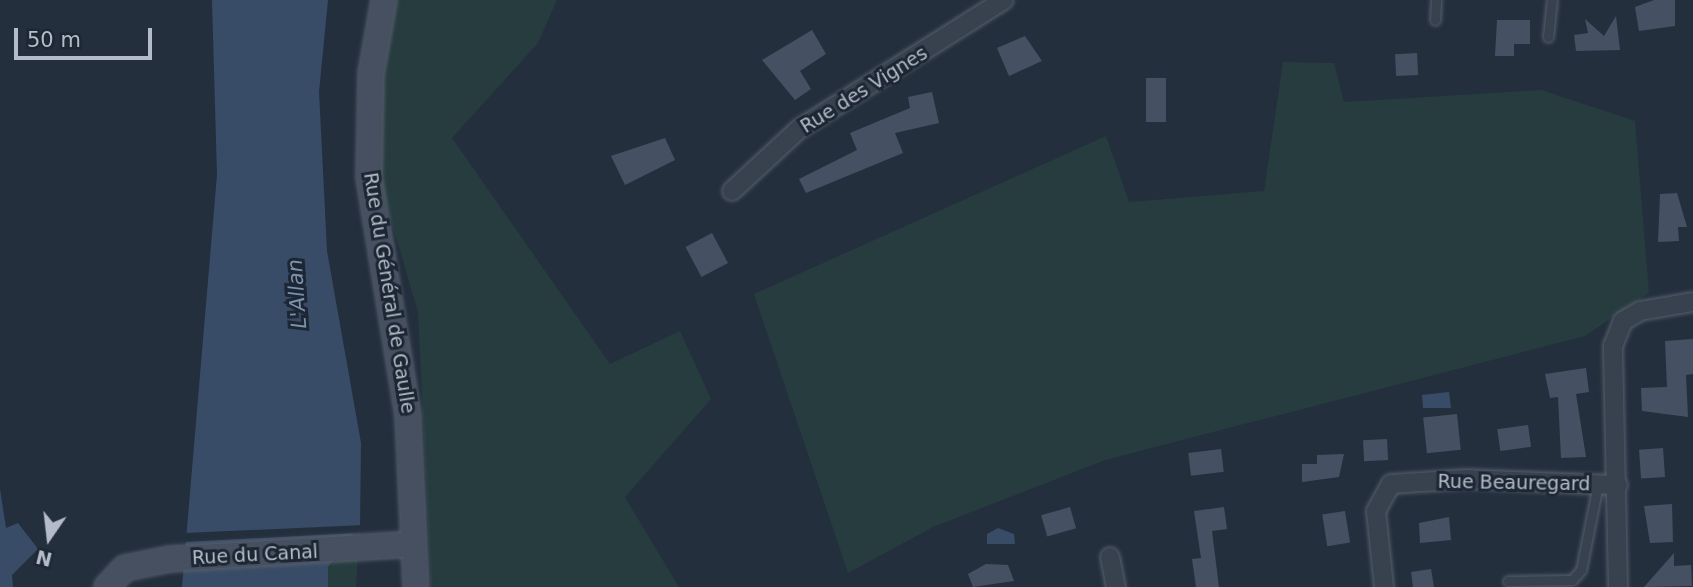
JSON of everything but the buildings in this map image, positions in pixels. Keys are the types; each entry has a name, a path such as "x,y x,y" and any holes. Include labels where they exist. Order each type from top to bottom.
{"main road":[{"name":"Rue du Général de Gaulle","path":"384,0 371,74 369,177 408,416 416,587"},
{"name":"Rue du Canal","path":"107,587 125,568 170,559 374,549 412,544"}],"street":[{"name":"Rue des Vignes","path":"732,191 799,129 1004,0"},
{"path":"1618,587 1618,485 1613,346 1623,321 1640,311 1693,302"},
{"name":"Rue Beauregard","path":"1384,587 1376,511 1391,484 1467,479 1618,485"},
{"path":"1110,557 1116,587"}],"lane":[{"path":"1435,20 1436,0"},
{"path":"1548,37 1552,0"},
{"path":"1508,581 1572,580 1581,570 1598,484"}],"green space":[{"path":"394,0 557,0 538,43 452,138 610,364 680,331 711,399 625,497 679,587 431,587 418,312 381,186 381,87"},
{"path":"1283,62 1334,63 1344,102 1541,90 1635,121 1649,293 1585,336 1105,460 933,527 848,573 754,294 1106,136 1129,202 1264,191"},
{"path":"360,525 356,587 328,587 328,567"}],"water":[{"name":"L'Allan","path":"212,0 328,0 319,92 327,251 361,443 360,525 328,567 328,587 182,587 217,175"},
{"path":"1449,392 1451,408 1423,408 1422,395"},
{"path":"0,489 6,528 18,523 38,549 12,575 13,587 0,587"},
{"path":"998,528 1014,534 1015,544 987,544 987,534"}],"pier":[{"path":"364,525 358,533 184,542 185,533"}]}
